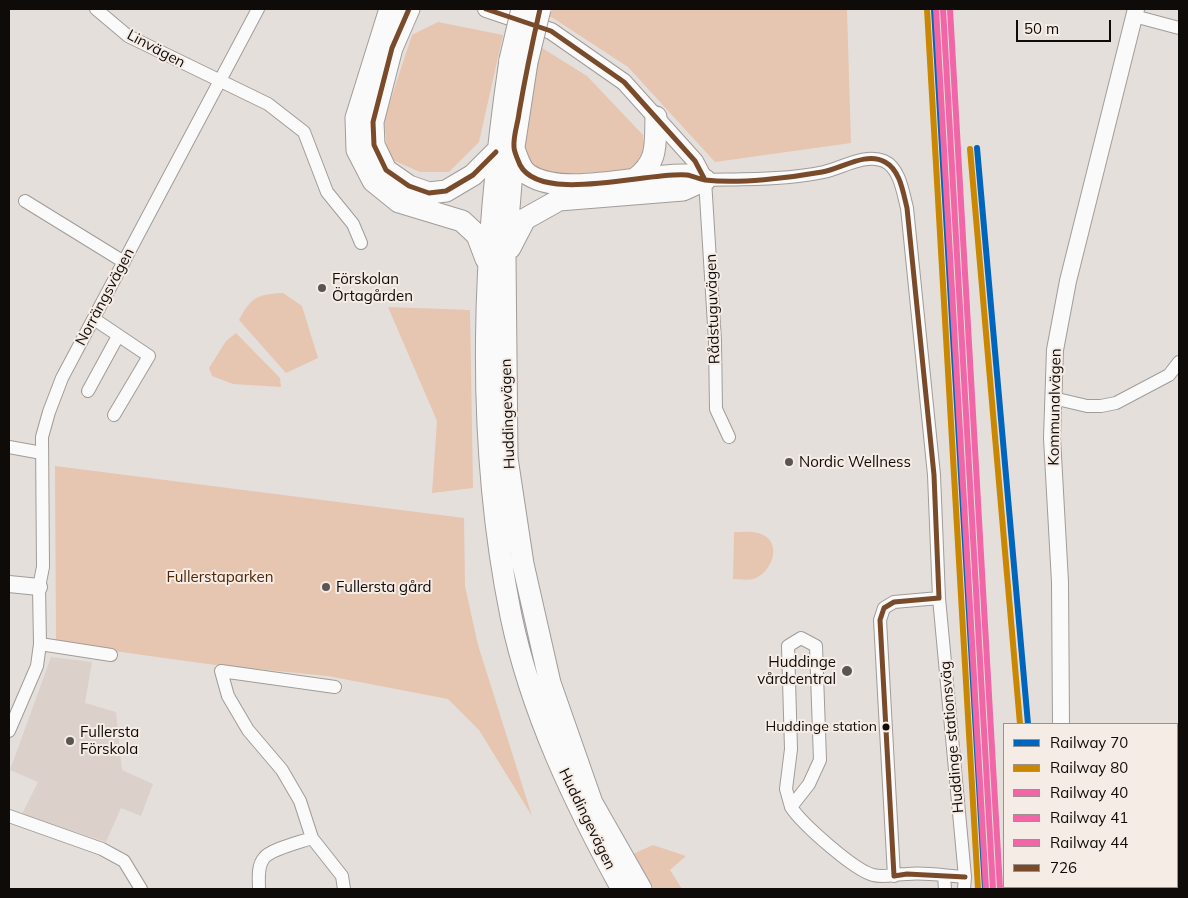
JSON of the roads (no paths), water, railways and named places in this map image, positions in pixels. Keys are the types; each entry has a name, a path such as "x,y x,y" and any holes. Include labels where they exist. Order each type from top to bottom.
{"main road":[{"path":"390,9 356,118 358,150 373,181 399,202 462,221 477,235 497,261 525,218 559,200 683,190 705,180"},
{"path":"409,9 392,48 373,122 374,145 386,170 409,186 429,193 446,191 473,175 505,149 528,175 553,184 590,184 687,175 705,180"},
{"name":"Huddingevägen","path":"522,9 518,61 505,149 497,261 488,413 493,498 511,616 531,688 557,759 618,885"},
{"name":"Huddingevägen","path":"518,61 540,9"},
{"path":"635,179 646,171 654,156 656,117"},
{"name":"Huddingevägen","path":"497,261 507,458 523,564 550,684 589,794 640,889"}],"street":[{"name":"Linvägen","path":"96,9 128,36 268,104 304,132 327,192 353,224 361,242"},
{"name":"Norrängsvägen","path":"9,731 37,666 40,644 39,587 43,567 42,437 52,404 62,378 258,9"},
{"path":"486,9 551,31 624,82 695,161 705,180"},
{"path":"1135,12 1179,28"},
{"name":"Kommunalvägen","path":"1061,723 1060,582 1053,457 1055,350 1068,281 1135,12"},
{"name":"Huddinge stationsväg","path":"705,180 763,179 824,172 857,161 873,159 884,161 893,169 900,181 907,208 933,466 940,598 964,883"},
{"name":"Rådstuguvägen","path":"705,180 715,341 716,409 729,437"},
{"path":"25,201 124,262"},
{"path":"94,319 149,356 114,416"},
{"path":"88,391 118,336"},
{"path":"1053,398 1087,406 1116,403 1169,375 1179,362"},
{"path":"9,447 42,453"},
{"path":"9,584 39,587"},
{"path":"894,876 880,620 884,608 894,602 940,598"},
{"path":"791,807 809,784 820,760 816,646 801,638 788,646 791,749 786,789 791,807 798,818 858,869 873,875 944,876 964,883"},
{"path":"40,644 111,655"},
{"path":"335,687 221,671 228,696 248,730 282,770 300,802 312,838 342,876 344,889"},
{"path":"9,816 102,849 124,861 141,889"},
{"path":"259,889 260,867 264,858 271,852 312,838"},
{"path":"944,876 945,889"}],"rail line":[{"name":"80","path":"927,9 978,889"},
{"name":"70","path":"934,9 985,889"},
{"name":"41","path":"936,9 986,889"},
{"name":"40","path":"943,9 993,889"},
{"name":"44","path":"950,9 1000,889"},
{"name":"70","path":"977,148 1028,723"},
{"name":"80","path":"970,149 1020,723"}],"place":[{"name":"Förskolan Örtagården","path":"322,288"},
{"name":"Nordic Wellness","path":"789,462"},
{"name":"Fullersta gård","path":"326,587"},
{"name":"Huddinge vårdcentral","path":"847,671"},
{"name":"Huddinge station","path":"886,727"},
{"name":"Fullersta Förskola","path":"70,741"}],"park label":[{"name":"Fullerstaparken","path":"220,577"}]}
